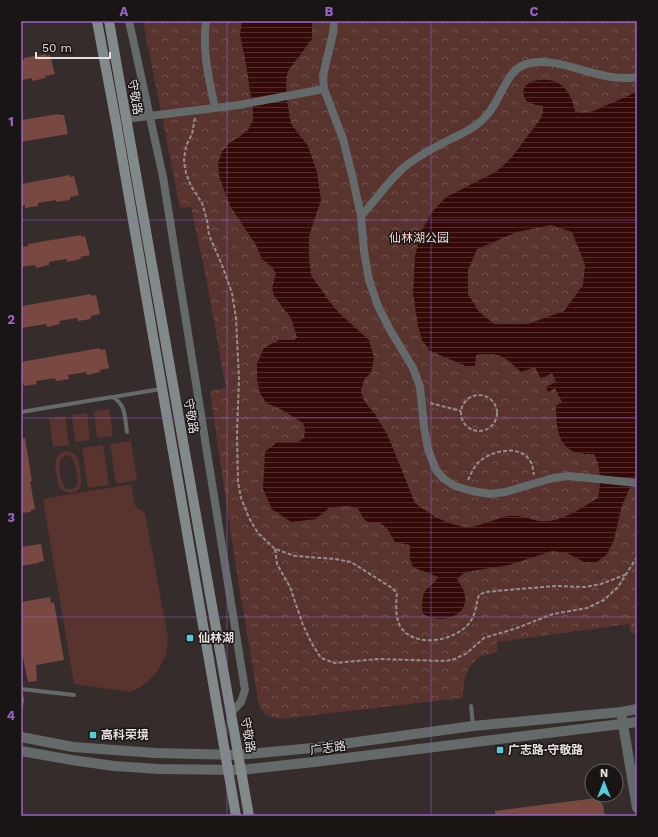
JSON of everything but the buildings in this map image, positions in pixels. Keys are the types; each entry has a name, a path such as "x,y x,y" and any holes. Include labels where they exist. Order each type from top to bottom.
{"main road":[{"name":"守敬路","path":"97,21 236,816"},
{"name":"守敬路","path":"109,21 125,119 249,816"}],"street":[{"path":"129,21 163,178 245,690 241,702 231,713"},
{"path":"206,21 204,35 205,54 215,108"},
{"path":"334,21 333,33 323,76 324,88 343,139 361,216 364,251 369,280 378,306 389,328 413,368 420,386 424,428 428,449 436,470 444,479 464,489 490,494 505,492 553,478 569,476 637,484"},
{"path":"361,216 401,170 421,156 469,130 480,122 488,114 511,75 523,65 531,62 542,62 558,64 609,76 622,78 637,77"},
{"path":"125,119 239,105 324,88"},
{"name":"广志路","path":"21,737 73,747 238,755 313,748 472,726 621,712 637,709"},
{"path":"621,712 637,808"},
{"name":"广志路","path":"21,751 114,766 241,770 637,722"}],"lane":[{"path":"21,412 162,389"},
{"path":"112,397 120,402 122,406 127,432"},
{"path":"21,689 74,695"},
{"path":"21,693 21,706"},
{"path":"471,706 472,726"}],"path":[{"path":"196,110 195,122 192,134 186,146 184,160 186,173 191,186 202,203 207,220 209,235 232,293 239,354 237,434 238,482 241,498 249,518 258,533 275,549 295,556 335,559 351,562 392,588 397,593 397,615 400,626 407,634 417,640 444,638 456,634 465,628 472,619 479,595 485,592 601,584 627,574"},
{"path":"476,395 486,396 494,403 497,418 492,426 487,429 477,431 472,430 464,423 462,411 467,400 476,395"},
{"path":"421,401 462,411"},
{"path":"464,489 479,462 489,455 510,450 523,454 527,457 534,471 536,482"},
{"path":"275,549 277,564 290,587 295,606 311,642 321,658 328,662 335,663 378,659 445,661 455,659 467,653 484,638 517,628 553,614 587,608 604,600 618,587 637,557"}],"green space":[{"name":"仙林湖公园","path":"143,21 637,21 637,634 631,633 629,624 497,642 497,652 478,658 469,668 463,687 463,698 279,719 266,715 259,705 235,562 210,391 226,388 206,277 191,207 180,208"},
{"path":"109,409 113,436 97,438 94,411"},
{"path":"87,413 90,440 75,442 72,415"},
{"path":"65,416 69,445 53,447 49,418"},
{"path":"131,441 137,480 116,484 110,444"},
{"path":"103,445 109,485 88,488 82,448"},
{"path":"66,451 73,453 78,459 81,485 77,491 70,493 64,491 59,486 55,466 57,456","holes":["66,455 70,456 74,462 78,483 77,486 72,489 67,489 61,479 60,461 61,458"]},
{"path":"131,484 135,506 145,513 168,638 166,655 158,670 153,677 139,688 131,692 74,684 43,499"}],"shaded area":[{"path":"242,21 312,21 312,39 288,71 286,82 287,101 291,124 308,146 317,172 321,200 309,236 311,275 339,313 369,340 374,358 371,372 364,380 361,391 364,401 375,414 388,436 415,503 438,518 451,524 464,527 475,526 509,516 524,517 539,521 562,518 598,498 600,487 599,470 594,454 578,453 571,450 562,441 557,427 556,406 562,402 555,388 548,392 546,387 556,382 552,373 541,379 535,367 521,372 501,356 490,354 476,355 475,366 466,366 430,351 422,340 418,326 413,293 415,256 421,232 432,212 446,197 496,172 512,157 541,118 543,106 529,103 524,97 523,91 530,82 536,80 550,80 556,82 569,94 575,112 583,113 591,112 637,92 637,473 622,505 614,540 607,554 597,562 584,562 567,553 552,551 509,565 465,572 457,579 465,596 463,608 459,613 453,616 441,619 434,618 423,614 422,599 425,591 435,582 438,577 413,567 410,559 410,545 395,542 386,527 380,523 367,522 361,515 358,508 349,506 330,507 316,519 291,522 272,509 263,489 265,452 277,442 298,442 304,438 305,430 303,423 279,408 266,403 260,393 257,378 257,364 264,348 279,340 295,340 297,337 291,318 274,296 272,287 276,274 273,268 262,259 256,245 230,206 219,176 218,163 222,152 229,143 248,130 253,120 253,110 240,35","holes":["551,225 572,232 585,265 583,285 564,311 528,324 494,324 479,312 468,294 468,270 477,249 517,232"]}],"place":[{"name":"仙林湖","path":"190,638"},
{"name":"高科荣境","path":"93,735"},
{"name":"广志路·守敬路","path":"500,750"}]}
